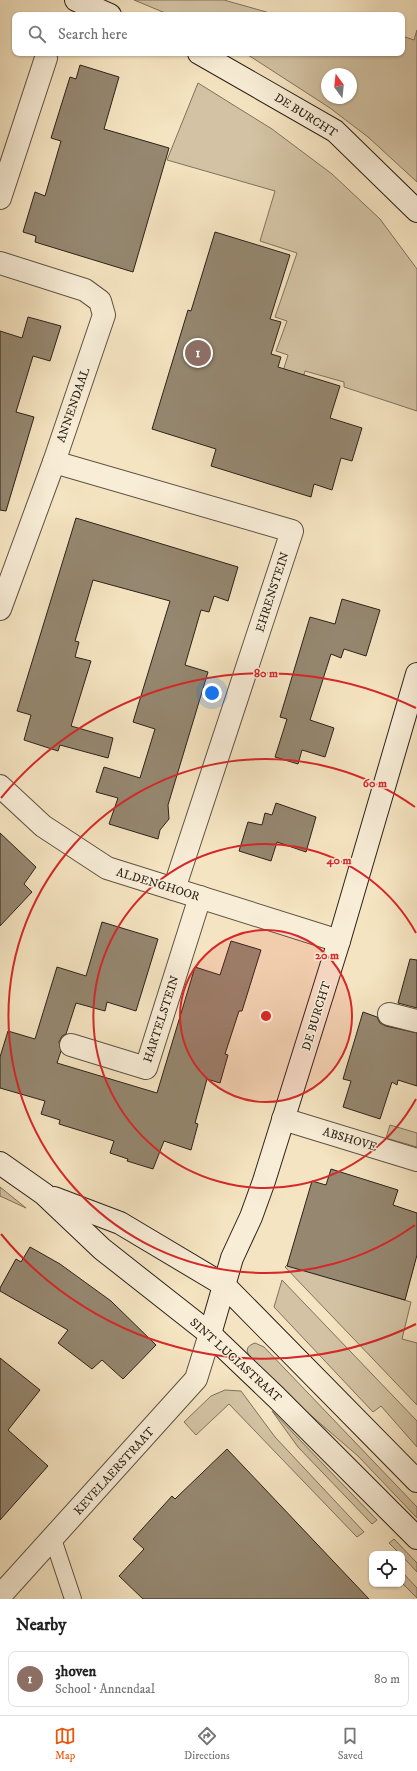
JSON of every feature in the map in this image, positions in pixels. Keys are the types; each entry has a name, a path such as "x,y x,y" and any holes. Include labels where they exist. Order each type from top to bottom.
{"street":[{"path":"76,0 103,12"},
{"name":"DE BURCHT","path":"206,56 335,131 417,211"},
{"path":"0,198 46,58"},
{"name":"ANNENDAAL","path":"0,263 85,290 100,301 104,315 54,462 0,609"},
{"name":"EHRENSTEIN","path":"54,462 292,532 174,889"},
{"name":"DE BURCHT","path":"224,1285 232,1258 251,1216 283,1119 339,940 417,674"},
{"name":"ALDENGHOOR","path":"0,786 42,826 106,868 339,940"},
{"name":"HARTELSTEIN","path":"71,1046 146,1068 200,897"},
{"path":"389,1014 417,1021"},
{"name":"ABSHOVE","path":"283,1119 417,1160"},
{"name":"SINT LUCIASTRAAT","path":"0,1163 44,1194 102,1249 210,1334 276,1397 417,1538"},
{"name":"SINT LUCIASTRAAT","path":"44,1194 120,1223 224,1285 417,1481"},
{"name":"KEVELAERSTRAAT","path":"0,1596 196,1379 224,1285"}],"lane":[{"path":"53,1539 73,1599"}],"shaded area":[{"path":"134,0 224,0 266,12 163,12"},
{"path":"417,30 417,182 368,137 324,104 357,104 357,68 321,68 321,102 250,56 405,56 405,37 414,40"},
{"path":"198,83 272,129 332,174 380,219 417,269 417,411 344,387 344,382 305,371 298,395 278,388 288,355 276,351 287,321 275,317 297,253 260,241 275,191 167,160"},
{"path":"390,1125 417,1133 417,1147 386,1138"},
{"path":"0,1187 26,1208 0,1196"},
{"path":"287,1265 411,1302 402,1339 417,1343 417,1405 285,1267"},
{"path":"282,1280 417,1421 417,1447 381,1406 373,1412 274,1307"},
{"path":"255,1343 264,1347 417,1507 417,1518 358,1456 286,1394 251,1358 247,1349"},
{"path":"225,1390 241,1391 275,1437 364,1532 357,1537 229,1404 196,1435 184,1422 211,1396"},
{"path":"272,1411 377,1520 372,1524 298,1447"},
{"path":"394,1539 417,1563 417,1572 405,1559 405,1551 397,1551 389,1543"},
{"path":"405,1575 417,1588 417,1598 405,1586"}],"building":[{"path":"80,65 119,77 104,129 169,148 133,272 35,242 36,236 23,232 35,192 45,196 61,141 51,138 70,77 76,79"},
{"path":"215,232 290,255 270,319 281,322 271,354 281,357 278,367 340,386 330,418 362,428 352,461 341,458 332,490 314,484 311,497 211,466 216,449 152,429 188,310 191,311"},
{"path":"28,317 61,326 50,361 33,356 16,412 34,417 6,511 0,510 0,331 22,338"},
{"path":"76,518 238,567 228,601 214,596 209,612 201,610 185,665 208,672 168,805 169,819 160,830 158,839 109,824 118,798 96,792 104,767 140,778 155,729 133,722 170,601 93,580 75,641 79,642 75,657 91,661 71,726 113,738 108,758 60,745 58,751 24,740 31,715 17,711"},
{"path":"342,599 380,610 366,656 344,649 341,658 331,654 310,720 334,728 325,757 302,750 298,764 275,757 287,719 280,717 310,617 335,624"},
{"path":"276,803 316,817 306,852 277,842 271,861 239,851 248,822 262,825 265,813 272,815"},
{"path":"0,833 36,867 24,884 32,892 0,926"},
{"path":"102,922 158,939 136,1011 107,1002 105,1011 76,1003 66,1034 62,1036 59,1042 61,1051 57,1063 157,1093 195,967 220,975 231,941 261,950 242,1011 239,1011 225,1054 228,1055 220,1083 207,1079 195,1123 198,1124 191,1150 164,1141 153,1169 127,1161 128,1159 110,1153 114,1141 59,1124 60,1120 41,1114 45,1101 0,1088 0,1057 8,1031 35,1039 57,967 86,976"},
{"path":"410,959 417,960 417,1008 398,1003"},
{"path":"363,1012 377,1017 380,1023 386,1026 417,1033 417,1086 398,1080 397,1085 392,1082 380,1119 343,1107 351,1081 343,1079"},
{"path":"331,1169 398,1190 393,1205 417,1213 417,1255 405,1300 287,1266 312,1181 326,1185"},
{"path":"30,1247 60,1264 111,1301 156,1345 123,1379 102,1360 92,1369 58,1343 68,1330 0,1291 0,1288 16,1259 21,1262"},
{"path":"0,1358 40,1390 8,1430 48,1466 0,1520"},
{"path":"227,1449 369,1599 143,1599 119,1576 144,1549 133,1539 172,1496 175,1499"}],"place":[{"name":"3hoven","path":"198,353"}]}
